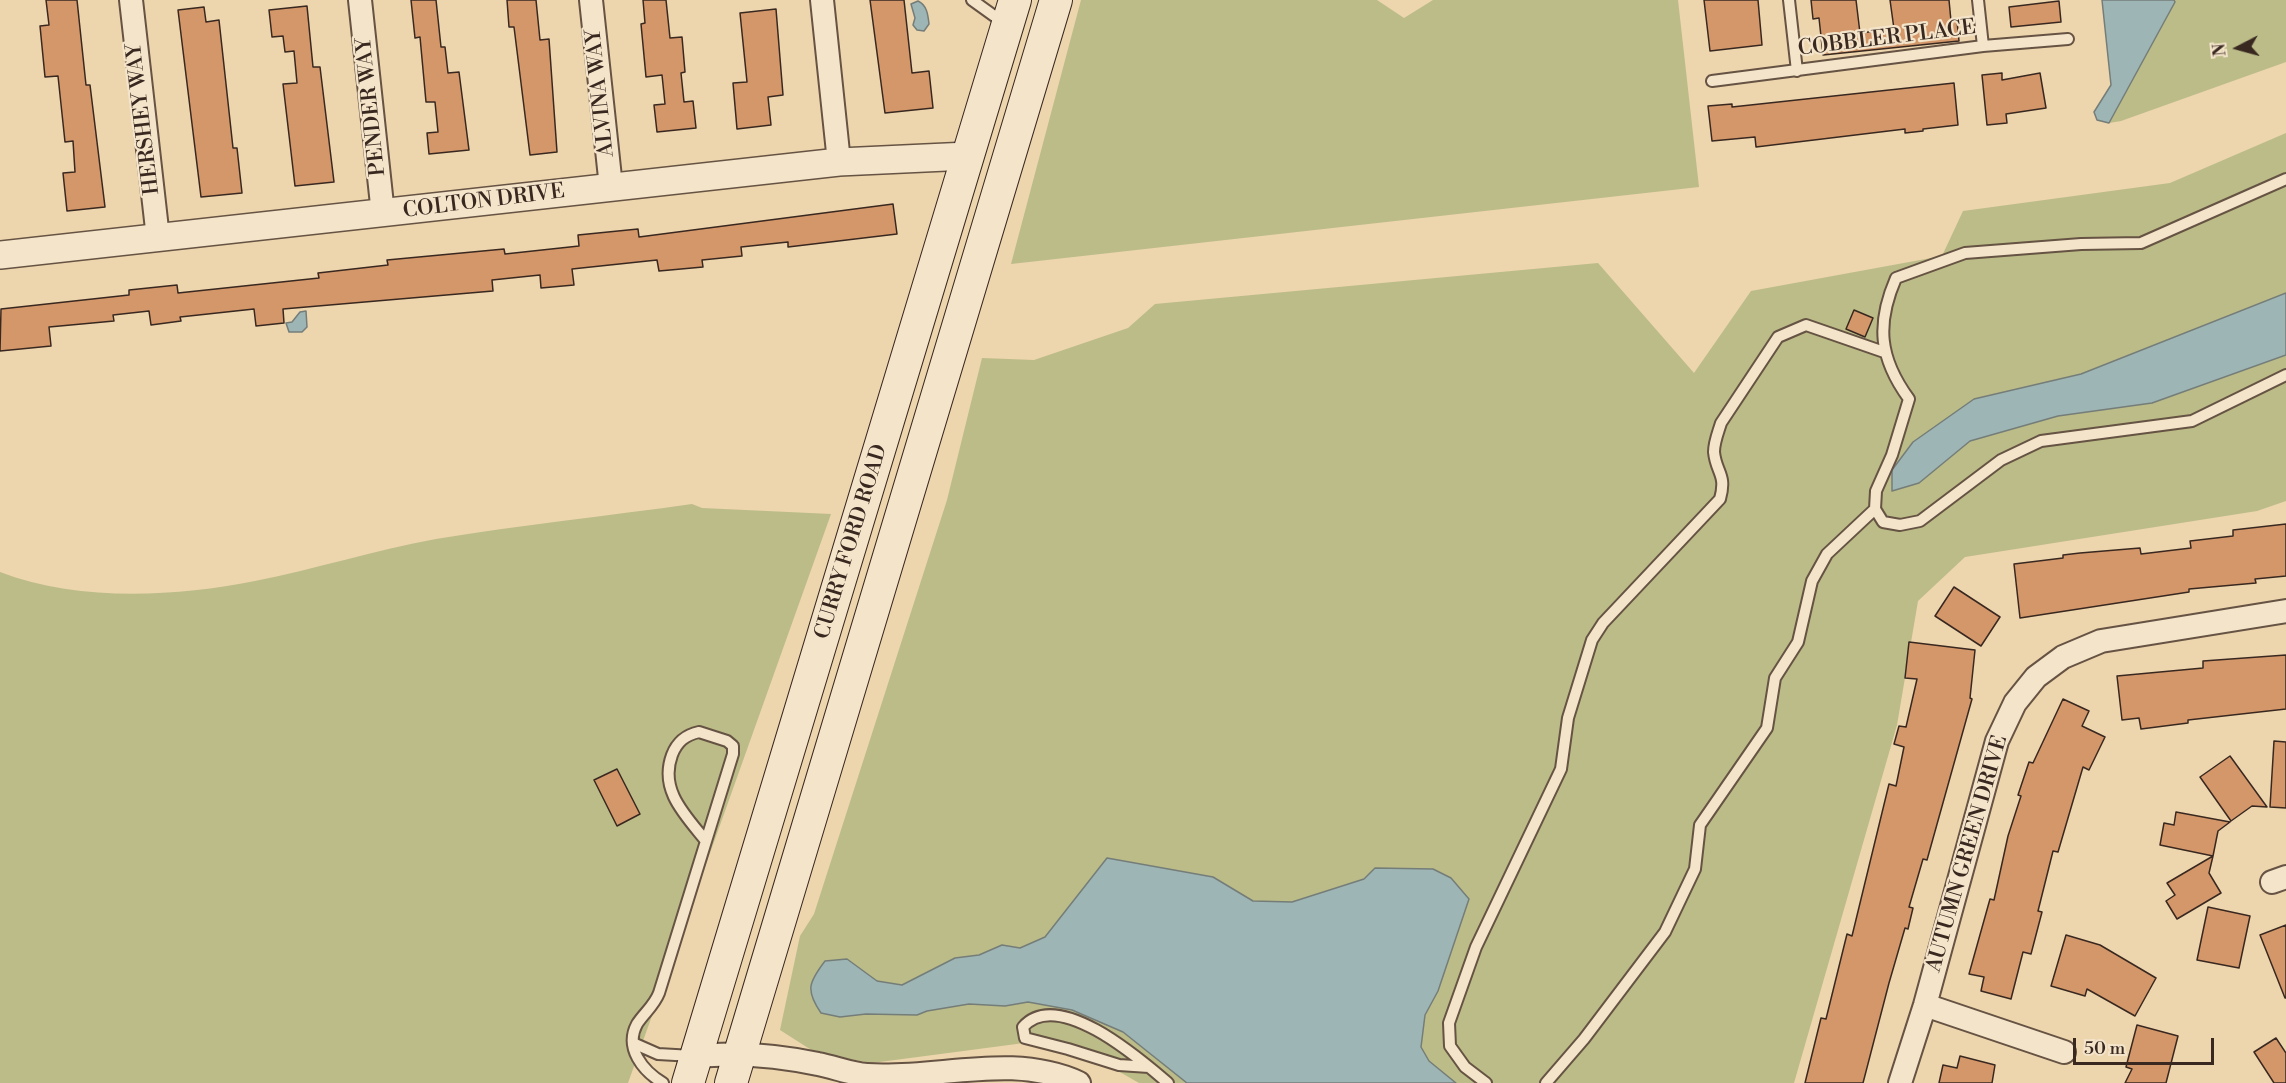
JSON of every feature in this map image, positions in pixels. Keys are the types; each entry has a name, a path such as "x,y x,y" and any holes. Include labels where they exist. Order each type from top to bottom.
{"main road":[{"path":"1014,142 997,128 995,117 1029,0"},
{"name":"CURRY FORD ROAD","path":"730,1083 1056,0"},
{"name":"CURRY FORD ROAD","path":"692,1070 1011,13"},
{"path":"873,609 872,562 977,208 977,180 968,156"}],"street":[{"name":"HERSHEY WAY","path":"130,0 158,238"},
{"name":"PENDER WAY","path":"360,0 383,214"},
{"name":"ALVINA WAY","path":"591,0 611,187"},
{"path":"822,0 839,162"},
{"name":"COLTON DRIVE","path":"0,255 839,162 968,156"},
{"name":"AUTUMN GREEN DRIVE","path":"1900,1083 1925,1005 1997,741 2015,703 2036,677 2062,657 2101,641 2286,611"},
{"path":"1925,1005 2064,1052"},
{"path":"692,1070 740,1052 816,1064 865,1075 918,1075 1012,1067 1063,1076 1079,1083"}],"lane":[{"path":"972,0 1011,13"},
{"path":"1789,0 1797,71"},
{"path":"1978,0 1983,46"},
{"name":"COBBLER PLACE","path":"1712,81 1983,46 2068,39"},
{"path":"2286,179 2141,243 2081,244 1965,253 1896,278 1886,301 1883,321 1884,352 1895,379 1909,399 1892,455 1876,491 1875,509 1883,522 1900,525 1920,521 2001,460 2041,441 2192,421 2286,375"},
{"path":"1486,1083 1465,1067 1450,1046 1449,1023 1476,947 1561,769 1568,718 1592,640 1603,623 1720,499 1725,483 1714,453 1721,423 1778,337 1806,325 1884,352"},
{"path":"1546,1083 1584,1038 1665,932 1695,869 1700,825 1767,728 1775,678 1798,642 1812,581 1827,554 1875,509"},
{"path":"663,1083 641,1067 633,1043 633,1034 639,1022 654,1005 659,993 733,754 733,746 727,741 699,732 680,740 666,774 669,788 678,806 706,841"},
{"path":"1149,1067 1119,1065 1025,1038 1023,1027 1028,1022 1043,1016 1071,1019 1097,1029 1149,1067 1168,1083"},
{"path":"633,1043 692,1070"}],"green space":[{"path":"1081,0 1377,0 1404,18 1433,0 1678,0 1699,187 1011,264"},
{"path":"2174,0 2286,0 2286,62 2121,121 2109,123"},
{"path":"2286,133 2286,501 2257,511 1965,557 1918,601 1897,725 1794,1083 1139,1083 1111,1067 1067,1050 1024,1043 872,1063 816,1053 780,1030 800,936 814,914 947,500 982,358 1034,360 1128,328 1155,304 1598,263 1694,373 1751,291 1942,256 1963,211 2170,183"},
{"path":"692,504 702,508 831,514 628,1083 0,1083 0,572 30,582 94,592 126,594 192,591 255,581 436,539"}],"water":[{"path":"2102,0 2174,0 2175,2 2109,123 2097,120 2094,112 2111,85"},
{"path":"918,1 925,8 928,17 929,24 924,31 917,30 913,25 915,18 911,4"},
{"path":"2286,293 2286,355 2152,403 2058,416 1970,441 1919,483 1892,491 1892,470 1913,442 1974,399 2081,374"},
{"path":"306,311 307,327 302,332 289,332 286,323 292,322 300,312"},
{"path":"1107,858 1213,877 1253,901 1292,902 1364,879 1375,868 1433,869 1451,878 1469,899 1438,991 1425,1015 1421,1047 1429,1061 1456,1083 1187,1083 1123,1032 1072,1010 1028,1002 1005,1006 969,1004 927,1011 917,1015 866,1014 840,1017 821,1013 816,1005 811,992 812,981 825,961 847,959 877,981 902,985 955,958 979,955 1002,945 1020,948 1045,937"}],"building":[{"path":"46,0 77,0 86,85 90,85 105,207 67,211 63,173 75,172 73,141 65,142 58,76 45,77 40,26 49,25"},
{"path":"411,0 436,0 441,47 445,47 448,73 459,72 469,150 429,154 427,133 438,132 435,102 426,102 420,37 415,38"},
{"path":"507,0 536,0 540,40 549,39 557,152 530,155 514,27 509,27"},
{"path":"643,0 666,0 670,38 682,37 685,72 681,73 684,102 693,101 696,128 657,132 654,105 665,104 662,75 646,77 641,24 645,23"},
{"path":"870,0 904,0 912,73 929,71 933,108 885,113"},
{"path":"1704,0 1758,0 1762,45 1710,51"},
{"path":"1811,0 1856,0 1860,33 1894,29 1890,0 1949,0 1951,21 1957,21 1959,41 1823,55 1819,18 1813,19"},
{"path":"2059,1 2061,22 2011,27 2009,7"},
{"path":"307,6 313,67 320,67 334,182 295,186 283,84 297,83 294,51 285,52 283,36 272,37 269,10"},
{"path":"204,7 206,22 219,20 233,148 237,148 242,193 201,197 178,10"},
{"path":"776,9 783,95 768,97 771,125 737,129 733,83 747,82 740,13"},
{"path":"2002,73 2002,80 2040,73 2046,108 2006,114 2007,123 1987,125 1982,75"},
{"path":"1954,83 1958,125 1905,133 1905,129 1756,147 1755,137 1712,141 1708,106 1732,104 1732,107"},
{"path":"893,204 897,234 788,247 788,242 741,247 742,256 702,260 703,267 659,271 657,260 572,269 574,285 541,288 540,275 492,280 493,291 283,309 284,323 256,326 254,309 180,317 181,321 151,325 149,311 113,315 114,321 49,327 51,346 0,351 1,309 129,295 129,290 177,285 178,293 319,278 318,273 388,265 387,260 504,249 505,254 579,246 578,235 638,229 639,237"},
{"path":"1854,310 1873,318 1865,337 1846,329"},
{"path":"2286,524 2286,576 2255,579 2256,583 2189,589 2189,592 2020,618 2014,564 2063,558 2063,555 2080,553 2140,548 2141,554 2191,548 2190,541 2233,536 2233,530"},
{"path":"1954,587 2000,617 1981,646 1935,616"},
{"path":"1909,642 1975,650 1970,698 1972,699 1927,860 1923,859 1909,907 1913,908 1908,929 1905,928 1863,1083 1805,1083 1821,1018 1826,1019 1847,934 1852,936 1889,784 1896,786 1904,747 1894,744 1899,726 1906,727 1917,679 1905,678"},
{"path":"2286,655 2286,709 2188,720 2188,723 2141,729 2139,718 2122,720 2117,676 2203,668 2203,661"},
{"path":"2063,699 2089,711 2082,726 2105,737 2089,770 2083,767 2058,852 2053,851 2038,911 2042,912 2031,954 2023,952 2011,999 1981,991 1984,977 1969,974 1990,899 1994,900 2008,836 2021,796 2018,795 2029,762 2033,763"},
{"path":"2274,741 2286,742 2286,808 2270,807"},
{"path":"2230,756 2267,807 2252,806 2231,821 2200,777"},
{"path":"617,769 640,814 617,826 594,780"},
{"path":"2176,812 2230,822 2218,831 2213,856 2160,845 2164,823 2174,825"},
{"path":"2213,856 2209,873 2221,893 2177,919 2166,901 2175,895 2167,883"},
{"path":"2208,907 2250,916 2239,968 2197,960"},
{"path":"2286,925 2286,998 2285,998 2260,935"},
{"path":"2066,935 2100,945 2156,978 2135,1016 2087,989 2085,996 2051,986"},
{"path":"2137,1025 2178,1036 2166,1083 2125,1083 2132,1069 2126,1067"},
{"path":"2276,1038 2286,1053 2286,1083 2274,1083 2254,1052"},
{"path":"1960,1056 1995,1065 1992,1083 1939,1083 1943,1065 1957,1068"}]}
